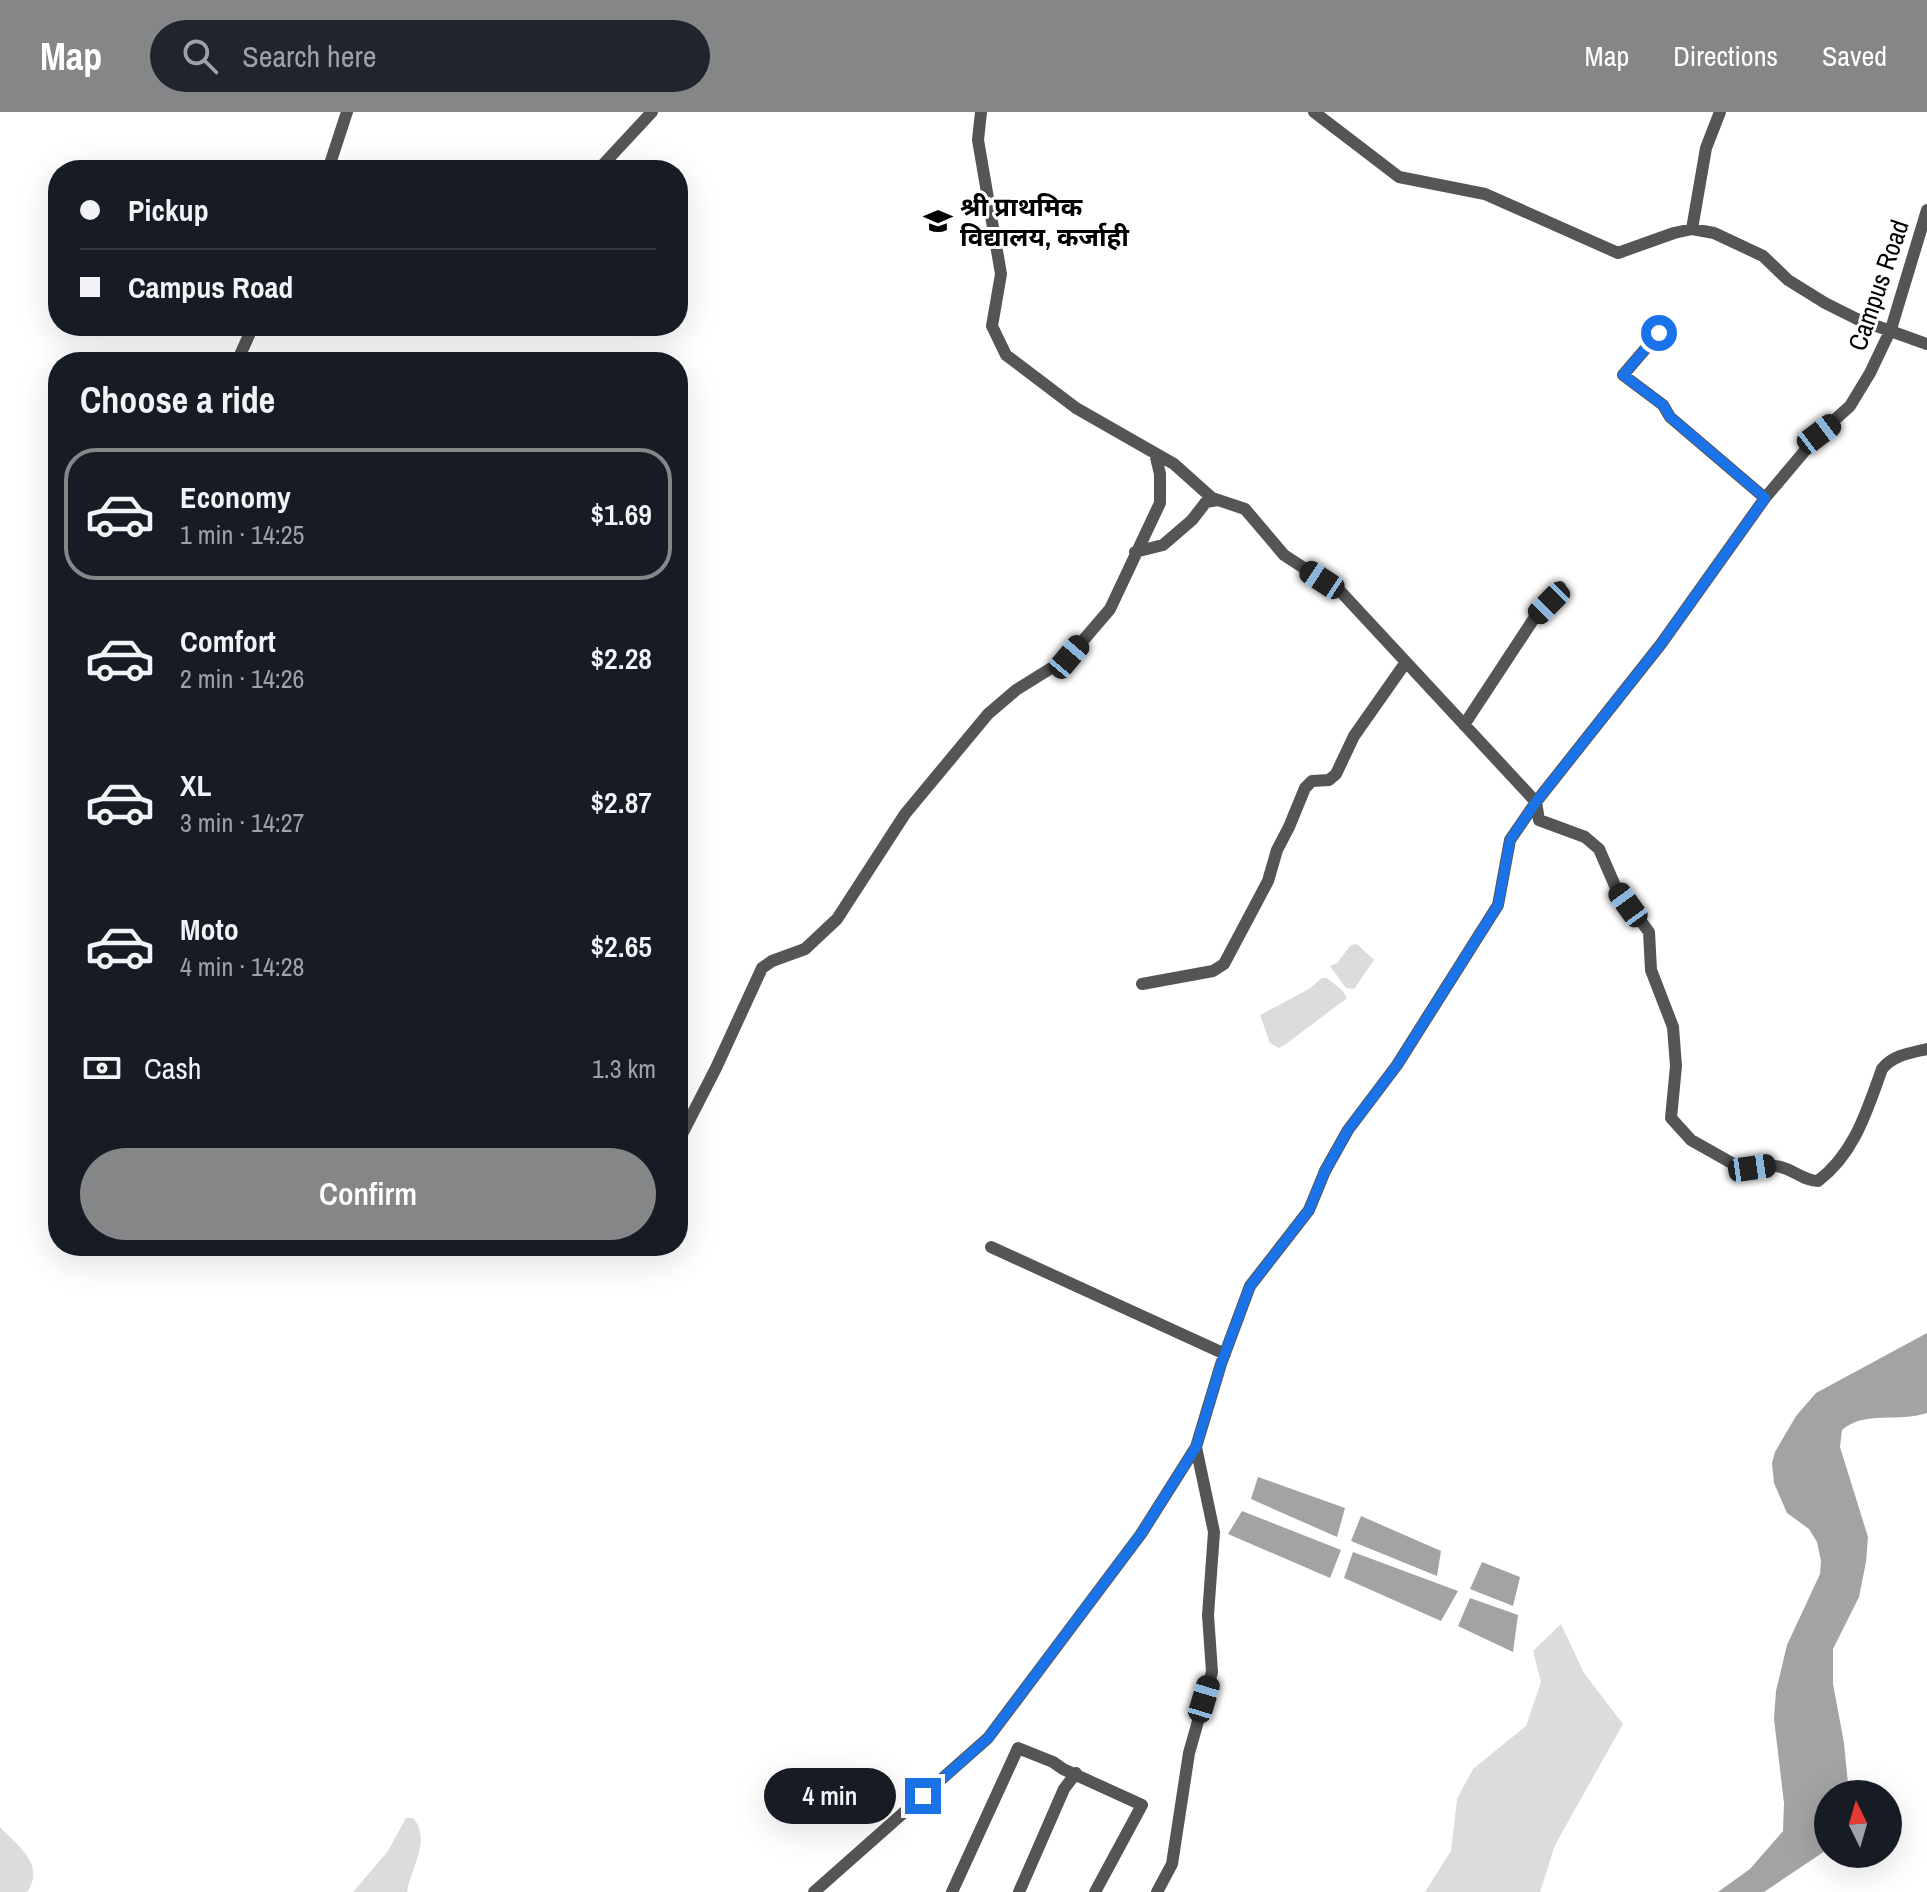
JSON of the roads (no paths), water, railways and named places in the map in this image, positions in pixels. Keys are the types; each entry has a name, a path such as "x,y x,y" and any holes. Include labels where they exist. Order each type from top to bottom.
{"street":[{"path":"331,160 347,112"},
{"path":"607,160 652,112"},
{"path":"981,112 978,140 1001,274 992,326 1006,355 1076,408 1174,464 1218,500 1245,509 1284,555 1341,592 1536,802 1539,820 1585,837 1599,849 1616,888 1649,932 1651,970 1673,1027 1676,1066 1670,1113 1674,1123 1691,1140 1737,1166 1778,1166 1813,1182 1818,1181 1847,1152 1866,1115 1882,1069 1894,1058 1927,1049"},
{"path":"1314,112 1399,177 1485,194 1618,253 1692,229 1714,233 1763,256 1788,280 1825,303 1857,319 1927,344"},
{"path":"1692,229 1706,148 1720,112"},
{"name":"Campus Road","path":"814,1892 988,1738 1141,1534 1196,1447 1250,1286 1309,1210 1325,1171 1348,1130 1397,1065 1498,905 1510,840 1536,802 1661,644 1765,498 1819,434 1850,406 1891,329 1927,210"},
{"path":"1659,333 1623,375 1663,405 1670,417 1765,498"},
{"path":"688,1123 762,968 805,949 837,919 905,814 988,714 1016,690 1069,657 1110,609 1160,503 1160,474 1155,453"},
{"path":"1135,552 1163,545 1192,520 1206,502 1218,500"},
{"path":"1464,725 1535,617 1560,587"},
{"path":"1142,984 1213,971 1224,964 1268,881 1277,850 1305,788 1312,781 1329,780 1336,774 1354,736 1406,662"},
{"path":"991,1247 1225,1354"},
{"path":"1157,1892 1172,1864 1189,1753 1212,1672 1208,1615 1214,1532 1196,1447"},
{"path":"952,1892 1018,1748 1142,1805 1095,1892"},
{"path":"1019,1892 1064,1789 1076,1773"}],"place":[{"name":"श्री प्राथमिक विद्यालय, कर्जाही","path":"938,221"}]}
